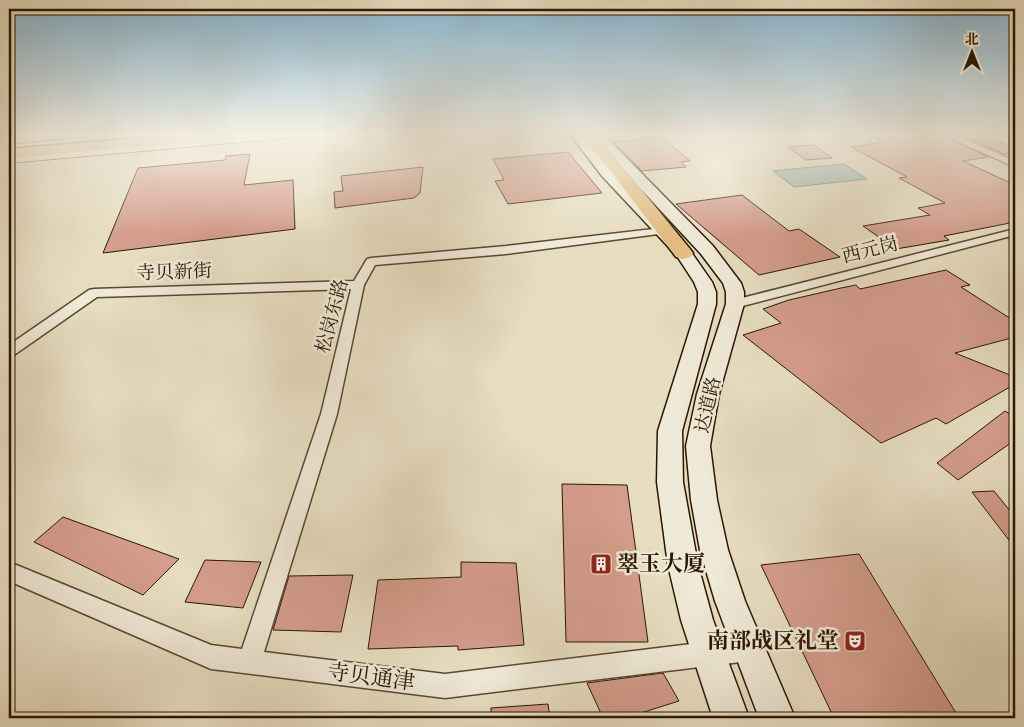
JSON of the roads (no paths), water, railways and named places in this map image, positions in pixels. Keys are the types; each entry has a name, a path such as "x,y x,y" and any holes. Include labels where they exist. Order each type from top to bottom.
{"highway":[{"path":"616,168 661,227"}],"main road":[{"name":"达道路","path":"603,168 661,227 683,253 703,282 707,292 707,304 670,431 670,482 683,565 707,654 731,718"},
{"name":"达道路","path":"630,168 707,250 732,283 735,304 708,394 698,446 704,500 714,550 730,601 777,718"}],"street":[{"name":"松岗东路","path":"249,662 328,414 358,285 370,262 506,250 661,227"},
{"name":"西元岗","path":"735,304 1015,232"},
{"name":"寺贝新街","path":"9,352 94,293 358,285"},
{"name":"寺贝通津","path":"9,571 211,658 445,686 749,649"}],"water":[{"path":"804,168 850,168 867,179 794,187 773,171"}],"place":[{"name":"翠玉大厦","path":"601,564"},
{"name":"南部战区礼堂","path":"855,641"}]}
